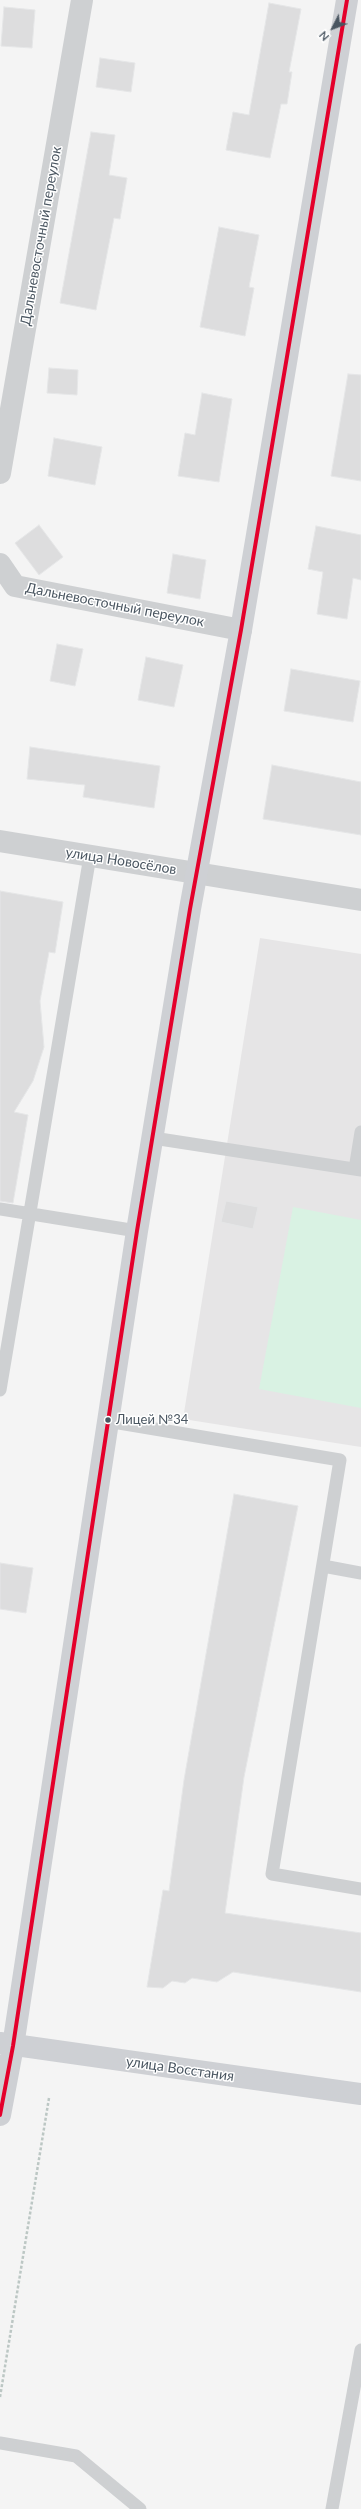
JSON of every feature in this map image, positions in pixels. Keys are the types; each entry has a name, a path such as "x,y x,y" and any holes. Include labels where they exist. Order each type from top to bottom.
{"street":[{"name":"Дальневосточный переулок","path":"0,473 82,0"},
{"path":"0,2115 7,2044 137,1231 197,872 241,630 347,0"},
{"name":"Дальневосточный переулок","path":"0,564 15,586 241,630"},
{"name":"улица Новосёлов","path":"0,841 361,900"},
{"name":"улица Восстания","path":"7,2044 361,2094"}],"lane":[{"path":"0,1390 90,856"},
{"path":"153,1138 358,1169 361,1132"},
{"path":"0,1209 137,1231"},
{"path":"107,1421 340,1460 272,1874 361,1889"},
{"path":"323,1566 361,1573"},
{"path":"332,2509 361,2350"},
{"path":"0,2443 76,2456 140,2509"}],"path":[{"path":"0,2397 49,2098"}],"shaded area":[{"name":"Лицей №34","path":"260,938 361,954 361,1447 183,1419"}],"green space":[{"path":"293,1207 361,1220 361,1408 259,1389"}],"building":[{"path":"269,3 301,9 289,72 292,72 287,104 281,104 270,158 226,150 233,112 249,115"},
{"path":"4,7 35,10 32,48 1,46"},
{"path":"100,58 135,63 131,92 96,87"},
{"path":"91,132 115,135 109,175 127,178 120,219 114,218 96,310 60,303"},
{"path":"219,227 259,235 249,287 254,288 245,336 200,327"},
{"path":"49,368 78,370 77,395 47,393"},
{"path":"348,374 361,375 361,481 331,476"},
{"path":"202,393 232,399 219,482 178,476 185,433 195,435"},
{"path":"54,438 102,447 95,485 48,476"},
{"path":"39,525 63,557 39,575 15,543"},
{"path":"316,526 361,535 361,580 353,578 347,619 317,614 323,572 308,569"},
{"path":"173,554 206,560 200,599 167,593"},
{"path":"57,644 83,649 75,686 50,681"},
{"path":"146,657 183,665 174,707 138,700"},
{"path":"291,669 360,681 353,722 284,711"},
{"path":"30,747 160,766 154,808 83,797 85,785 27,779"},
{"path":"272,765 361,782 361,835 263,819"},
{"path":"0,891 63,902 55,953 49,952 40,1001 44,1047 33,1081 14,1112 28,1115 13,1203 0,1201"},
{"path":"226,1201 258,1207 253,1229 221,1222"},
{"path":"234,1494 298,1506 244,1777 225,1913 361,1933 361,1992 233,1972 217,1982 192,1978 185,1983 172,1981 163,1988 147,1987 163,1890 169,1891 184,1780"},
{"path":"0,1563 33,1568 26,1613 0,1609"}],"transit line":[{"path":"0,2115 13,2046 137,1231 190,909 241,630 347,0"}],"place":[{"name":"Лицей №34","path":"108,1420"}]}
